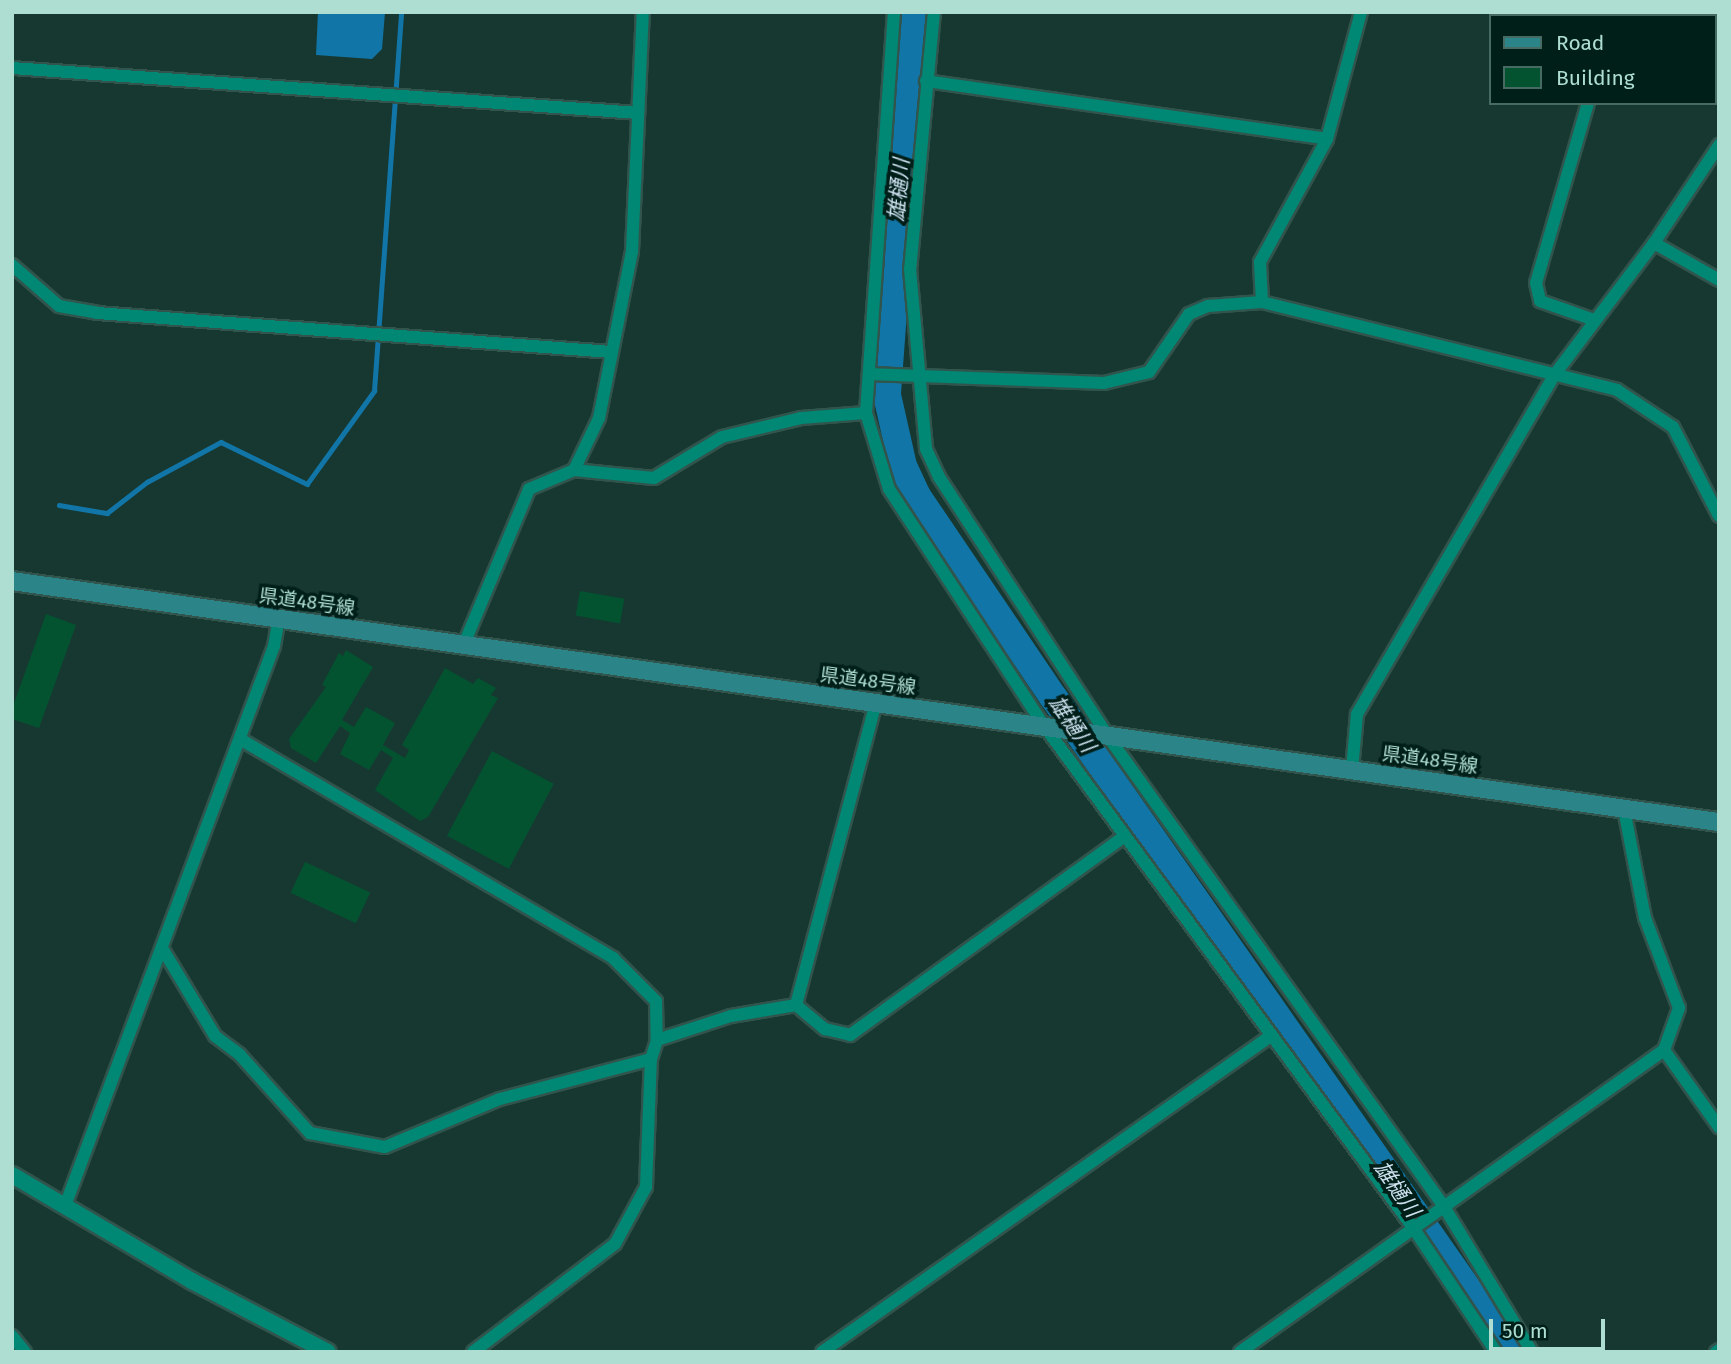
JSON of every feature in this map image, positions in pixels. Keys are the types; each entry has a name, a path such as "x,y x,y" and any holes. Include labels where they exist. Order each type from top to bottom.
{"main road":[{"name":"県道48号線","path":"12,581 1719,822"}],"street":[{"path":"574,470 599,418 632,251 643,12"},
{"path":"894,12 866,413 889,489 1125,836 1412,1226 1496,1352"},
{"path":"934,12 910,269 917,378 926,449 939,477 1101,735 1443,1205 1532,1352"},
{"path":"1262,302 1260,262 1327,139 1361,12"},
{"path":"12,68 638,113"},
{"path":"926,80 1327,139"},
{"path":"1587,105 1535,283 1540,301 1591,319"},
{"path":"1352,770 1357,714 1555,374 1591,319 1654,243 1719,145"},
{"path":"1654,243 1719,280"},
{"path":"12,265 59,306 97,313 611,352"},
{"path":"869,374 917,378 1115,380 1149,372 1189,314 1208,306 1262,302 1470,358 1555,374 1617,390 1673,427 1719,516"},
{"path":"464,644 521,500 529,489 574,470 654,478 722,437 801,418 866,413"},
{"path":"65,1206 240,739 279,620"},
{"path":"796,1005 876,703"},
{"path":"240,739 613,958 656,1001 657,1041 651,1059 646,1187 615,1244 473,1352"},
{"path":"1240,1352 1412,1226 1664,1050 1679,1009 1639,895 1624,809"},
{"path":"657,1041 731,1016 796,1005 825,1029 850,1035 1125,836"},
{"path":"162,948 215,1035 240,1055 310,1133 341,1142 385,1147 500,1099 651,1059"},
{"path":"822,1352 1272,1035"},
{"path":"1664,1050 1719,1127"},
{"path":"12,1175 328,1352"},
{"path":"12,1336 25,1352"}],"water":[{"path":"318,12 385,12 382,49 372,59 316,55"}],"building":[{"path":"580,591 624,599 620,623 576,616"},
{"path":"46,614 76,625 39,728 12,719 12,709"},
{"path":"346,650 373,667 342,720 354,727 366,707 395,723 383,745 405,758 409,750 402,745 445,668 473,684 478,678 496,688 491,695 498,698 428,817 420,821 375,790 393,758 381,750 369,770 340,754 350,733 340,726 316,763 291,748 289,739 326,687 322,685 339,653 343,656"},
{"path":"492,751 554,784 509,869 447,836"},
{"path":"305,862 370,892 356,923 291,893"}],"waterway":[{"path":"59,505 107,513 147,482 221,442 307,484 374,391 401,12"},
{"name":"雄樋川","path":"915,12 887,395 903,466 917,496 1054,698 1512,1352"}]}
